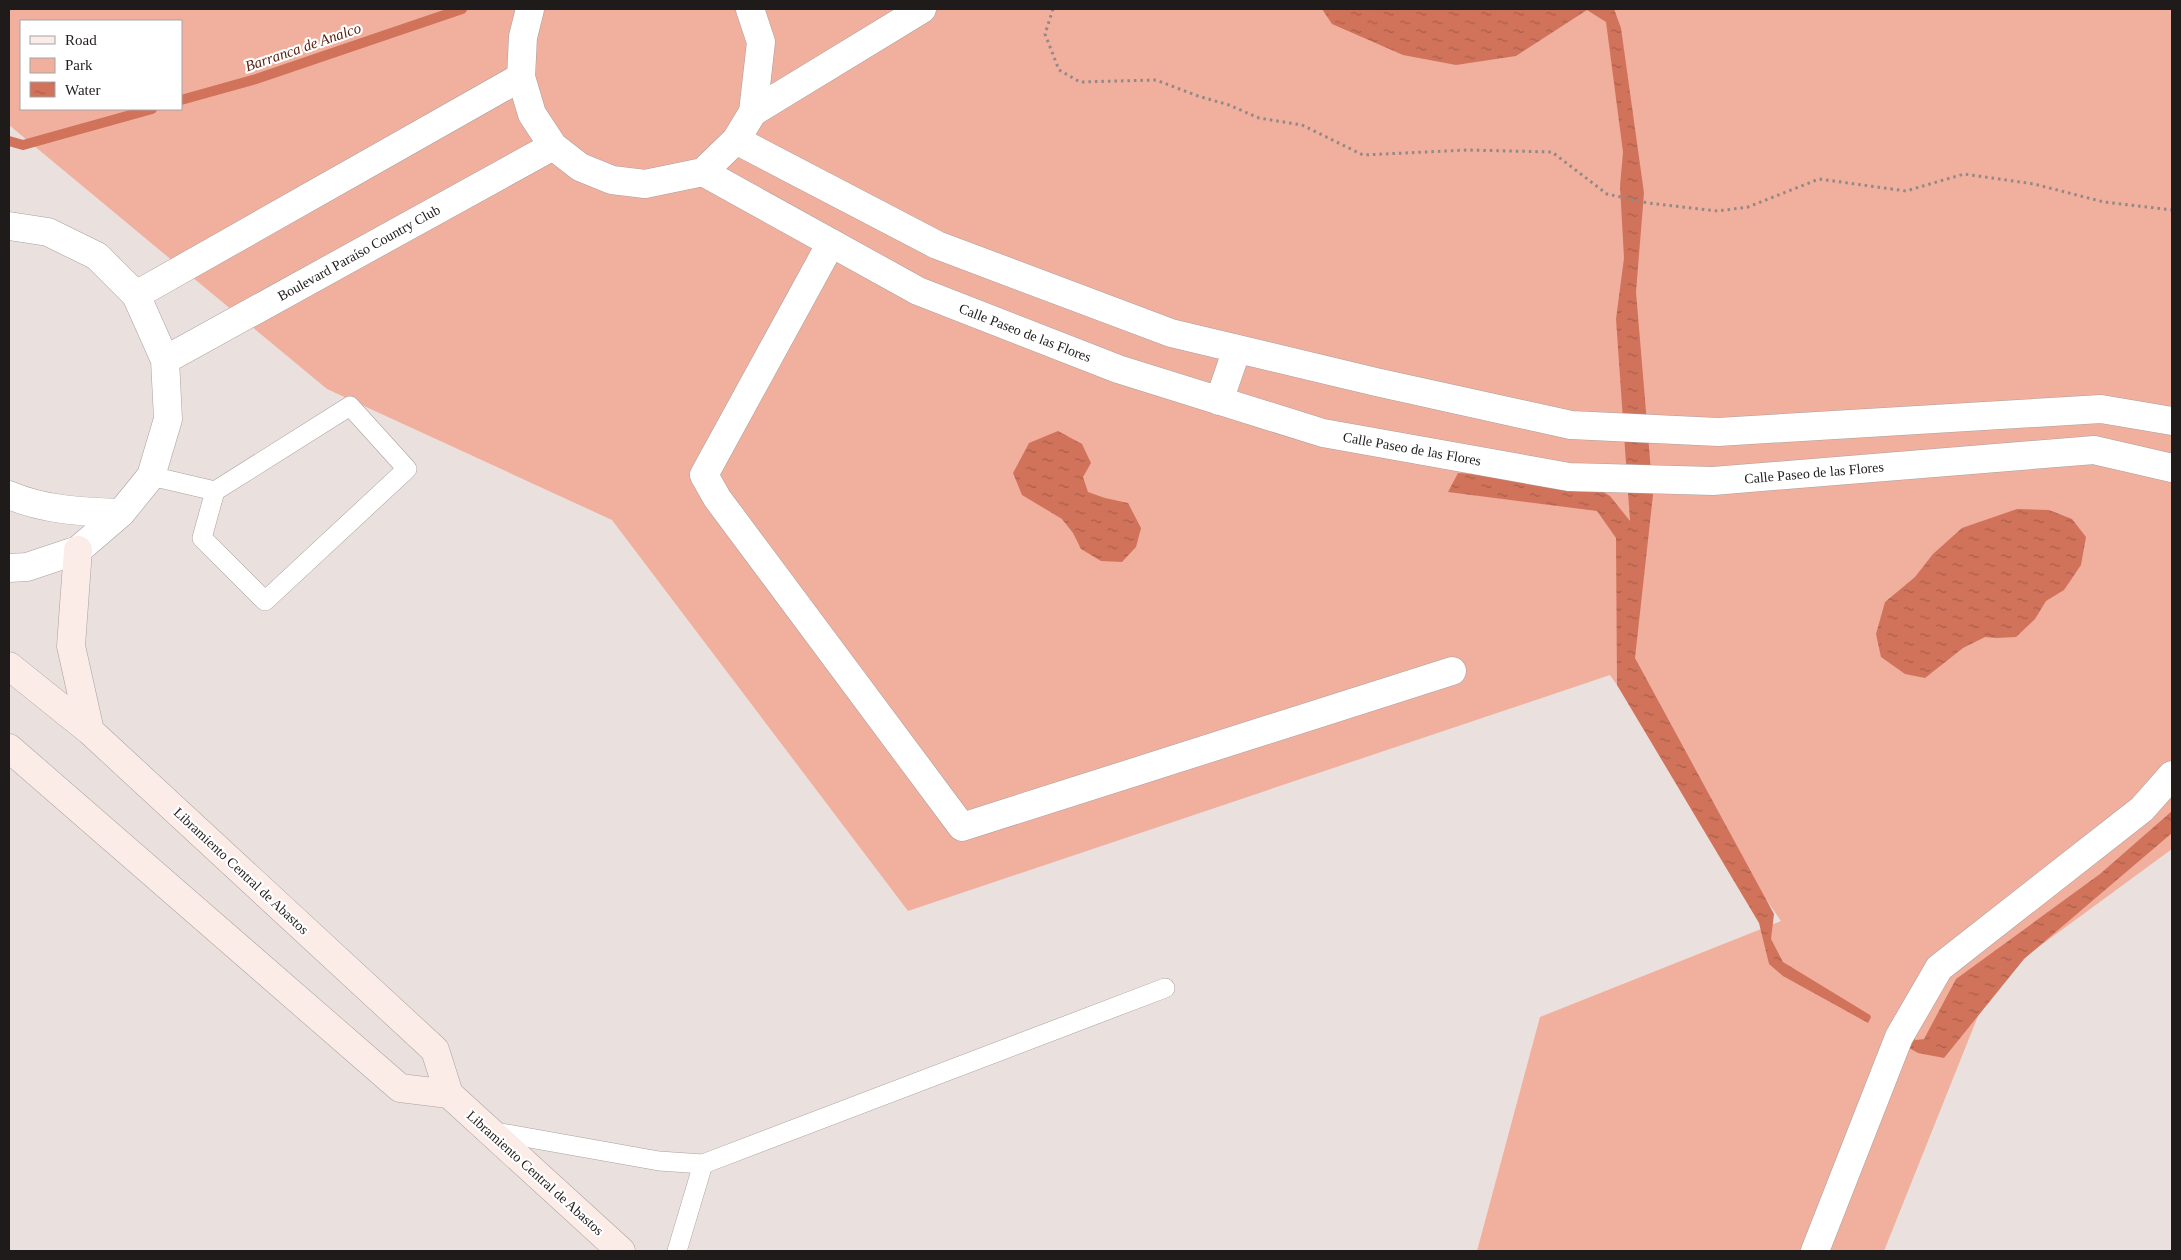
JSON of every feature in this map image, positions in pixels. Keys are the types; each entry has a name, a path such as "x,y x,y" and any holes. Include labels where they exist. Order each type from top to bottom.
{"main road":[{"path":"78,550 71,646 90,732"},
{"name":"Libramiento Central de Abastos","path":"9,666 90,732 435,1050 449,1094 621,1251"},
{"path":"9,748 400,1088 449,1094"}],"street":[{"path":"528,10 523,37 521,78 532,114 553,146 580,167 612,180 645,184 703,172 736,140 753,112 761,42 750,9"},
{"path":"753,112 922,9"},
{"path":"136,295 521,78"},
{"path":"736,140 937,245 1171,333 1571,425 1718,432 2101,409 2172,421"},
{"name":"Boulevard Paraíso Country Club","path":"165,360 553,146"},
{"name":"Calle Paseo de las Flores","path":"703,172 918,291 1118,369 1323,433 1569,477 1713,481 2094,450 2172,468"},
{"path":"9,226 48,232 97,256 136,295 165,360 168,419 151,476 121,513 78,550 27,567 9,568"},
{"path":"831,243 717,449 704,476 717,498 962,827 1452,671"},
{"path":"1219,401 1237,349"},
{"path":"9,495 21,500 71,511 121,513"},
{"path":"1815,1251 1899,1037 1939,968 2142,809 2172,775"}],"lane":[{"path":"151,476 215,491 350,406 407,469 264,601 202,538 215,491"},
{"path":"489,1131 659,1161 703,1164 1165,988"},
{"path":"678,1251 703,1164"}],"path":[{"path":"1053,9 1045,34 1059,70 1080,82 1156,80 1198,96 1229,105 1259,118 1302,125 1362,155 1467,150 1552,152 1607,194 1648,203 1718,211 1748,206 1819,179 1906,191 1964,174 2034,184 2104,202 2172,210"}],"green space":[{"path":"9,9 2172,9 2172,849 1992,981 1884,1251 1477,1251 1540,1017 1781,921 1610,675 908,911 612,520 327,389 9,125"}],"water":[{"path":"1322,9 1614,9 1621,28 1644,193 1636,292 1653,495 1635,658 1774,914 1771,939 1783,962 1870,1015 1868,1023 1783,976 1769,964 1759,923 1617,685 1616,538 1597,511 1448,492 1458,473 1584,481 1610,496 1630,521 1616,319 1624,258 1620,186 1623,152 1606,22 1587,10 1516,56 1456,65 1403,55 1332,24"},
{"path":"1058,431 1082,444 1091,463 1083,477 1088,492 1128,503 1141,528 1136,547 1122,562 1101,561 1081,549 1073,533 1062,519 1022,495 1013,473 1029,443"},
{"path":"2017,509 2049,510 2072,519 2086,537 2081,565 2064,590 2046,601 2035,619 2016,637 1985,637 1963,648 1925,678 1905,674 1881,657 1876,634 1885,602 1915,577 1933,554 1962,528"},
{"path":"2172,811 2172,833 2024,959 1944,1058 1918,1053 1909,1048 1904,1034 1916,1040 1924,1039 1956,979 2100,874"}],"waterway":[{"name":"Barranca de Analco","path":"182,100 256,79 462,9"},
{"name":"Barranca de Analco","path":"9,141 23,145 148,110"}]}
